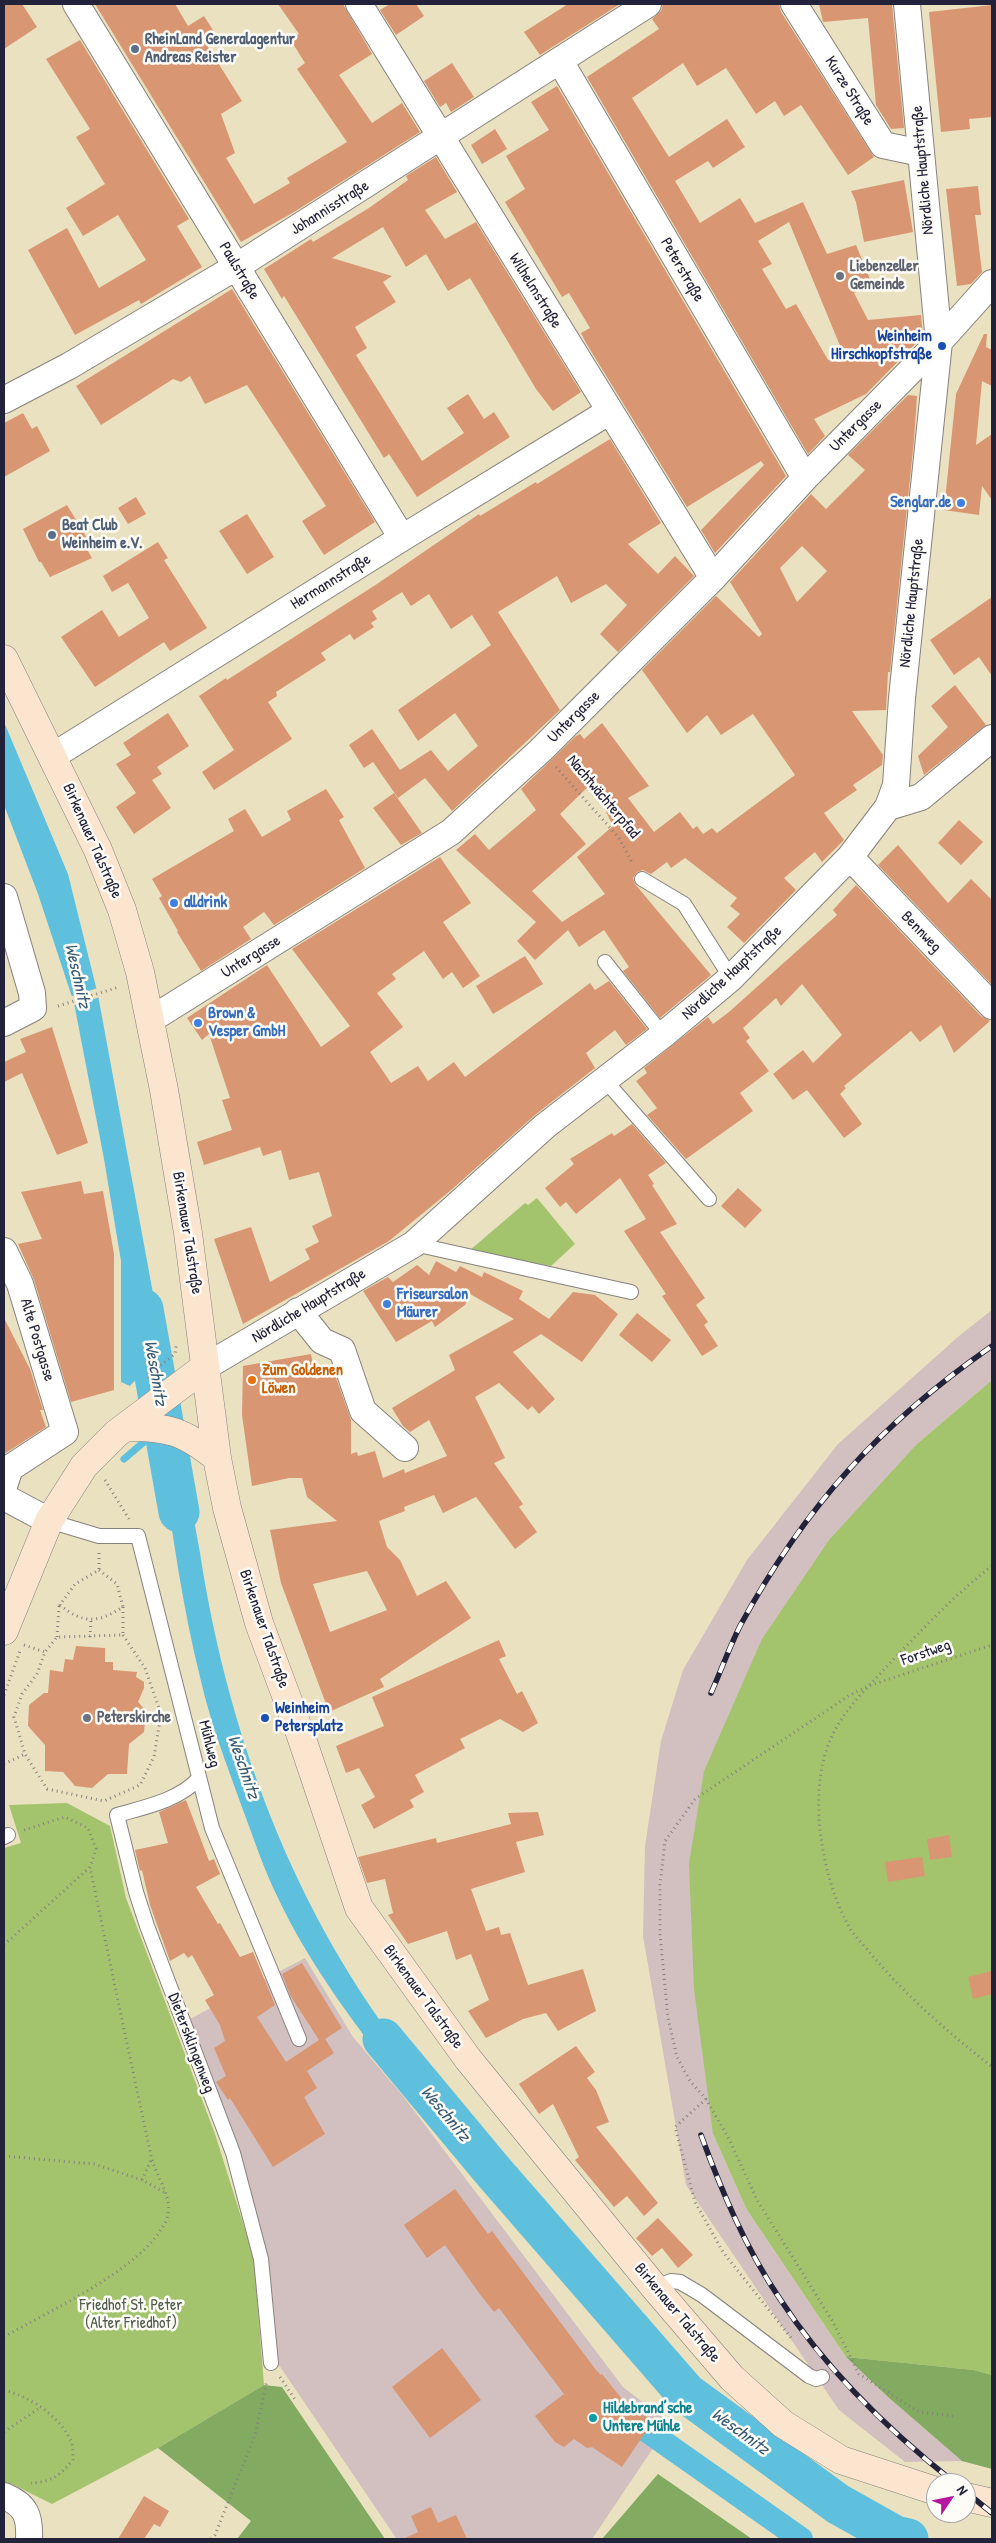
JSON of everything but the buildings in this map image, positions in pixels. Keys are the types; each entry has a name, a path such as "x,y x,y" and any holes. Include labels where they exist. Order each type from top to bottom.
{"main road":[{"name":"Birkenauer Talstraße","path":"4,659 98,850 122,910 142,980 188,1233 199,1371 209,1452 227,1508 259,1623 300,1733 359,1908 468,2059 655,2288 732,2378 783,2424 841,2460 926,2488"},
{"path":"17,1640 49,1521 94,1454 199,1371"},
{"path":"122,1430 151,1426 171,1430 209,1452"},
{"path":"976,2499 992,2503"}],"street":[{"name":"Paulstraße","path":"76,4 402,538"},
{"name":"Wilhelmstraße","path":"359,4 713,578"},
{"name":"Johannisstraße","path":"4,400 69,366 236,267 648,4"},
{"name":"Kurze Straße","path":"794,4 883,145 921,153"},
{"name":"Nördliche Hauptstraße","path":"199,1371 414,1244 545,1126 663,1035 731,978 850,857 888,807 896,785 902,698 939,342 907,4"},
{"name":"Peterstraße","path":"560,61 804,478"},
{"name":"Untergasse","path":"150,1020 452,832 541,750 713,578 804,478 939,342 992,283"},
{"name":"Hermannstraße","path":"53,756 402,538 610,411"},
{"path":"888,807 921,797 992,738"},
{"name":"Bennweg","path":"850,857 992,1006"},
{"path":"4,897 32,993 42,1008 4,1023"},
{"name":"Alte Postgasse","path":"4,1251 20,1284 65,1432"},
{"path":"298,1311 322,1341 342,1350 364,1411 405,1448"},
{"path":"4,1486 10,1468 65,1432 94,1454"},
{"path":"4,1497 49,1521"},
{"path":"4,2496 18,2502 30,2522 28,2539"}],"lane":[{"path":"642,879 684,904 731,978"},
{"path":"605,962 663,1035"},
{"path":"604,1079 709,1199"},
{"path":"414,1244 631,1292"},
{"path":"49,1521 99,1536 138,1536"},
{"name":"Mühlweg","path":"138,1536 212,1828 299,2039"},
{"name":"Dietersklingenweg","path":"199,1778 190,1788 152,1805 118,1815 136,1892 147,1926 233,2153 261,2260 271,2363"},
{"path":"655,2288 671,2281 680,2282 702,2295 809,2376 816,2379 822,2377"}],"path":[{"name":"Nachtwächterpfad","path":"541,750 619,838 642,879"},
{"path":"42,1008 109,990"},
{"path":"94,1454 107,1486 136,1529 138,1536"},
{"path":"98,1552 99,1570 116,1584 123,1607 123,1635 145,1668 161,1714 154,1757 140,1785 104,1801 47,1789 25,1754 14,1717 22,1694 37,1674 45,1652 58,1637 60,1605 75,1584 99,1570"},
{"path":"992,1566 966,1586 868,1686 840,1721 830,1739 824,1760 818,1804 824,1864 848,1926 884,1970 949,2033 992,2067"},
{"path":"60,1605 74,1617 91,1618 106,1618 123,1607"},
{"path":"90,1636 91,1618"},
{"path":"58,1637 123,1635"},
{"path":"4,1695 17,1640 45,1652"},
{"name":"Forstweg","path":"868,1686 982,1646 992,1645"},
{"path":"868,1686 824,1711 695,1799 665,1841 660,1885 660,1934 668,2018 678,2057 690,2081 706,2099 730,2139 757,2200 832,2322 859,2374 919,2412 953,2416"},
{"path":"4,1764 25,1754"},
{"path":"4,1945 90,1867 96,1849 88,1828 65,1817 6,1836"},
{"path":"4,2337 127,2266 152,2243 166,2222 169,2207 151,2159 90,1867"},
{"path":"706,2099 675,2127 694,2198 723,2252 795,2342"},
{"path":"4,2156 94,2164 142,2180 165,2193"},
{"path":"142,2180 151,2159"},
{"path":"271,2363 296,2401"},
{"path":"211,2539 215,2535 255,2435 271,2363"},
{"path":"4,2390 20,2394 41,2408 59,2422 72,2442 73,2460 59,2477 45,2482"},
{"path":"4,2432 41,2408"}],"shaded area":[{"path":"992,1310 992,1380 917,1444 713,2134 747,2210 846,2357 888,2397 962,2461 905,2462 839,2410 686,2185 643,1936 645,1846 661,1741 683,1670 747,1560 838,1444 959,1336"},
{"path":"305,1958 353,2037 403,2096 623,2387 670,2423 592,2539 396,2538 277,2362 264,2254 188,2020"}],"green space":[{"path":"537,1198 575,1244 551,1266 469,1251 525,1203 528,1205"},
{"path":"992,1380 992,2375 974,2370 846,2357 747,2210 713,2134 694,1989 689,1864 704,1771 762,1639 829,1540 917,1444"},
{"name":"Friedhof St. Peter (Alter Friedhof)","path":"67,1803 110,1826 126,1898 215,2134 254,2258 264,2385 158,2448 52,2504 12,2484 4,2483 4,1848 21,1843 9,1805"},
{"path":"846,2357 974,2370 992,2375 992,2469 962,2461 888,2397"},
{"path":"264,2385 282,2387 385,2539 237,2539 251,2521 158,2448"},
{"path":"658,2474 752,2539 602,2539"}],"water":[{"path":"4,722 68,874 98,995 164,1353 130,1386 121,1382 121,1261 104,1159 74,1003 38,894 4,805"},
{"path":"161,1454 182,1457 186,1463 190,1497 213,1624 230,1695 251,1764 277,1832 307,1898 342,1961 381,2022 425,2079 407,2092 354,2022 305,1949 278,1898 259,1854 220,1746 194,1653 173,1539"}],"pier":[{"path":"98,988 100,997 72,1006 69,997"},
{"path":"166,1349 166,1354 132,1388 128,1388"}],"waterway":[{"name":"Weschnitz","path":"143,1309 179,1512"},
{"path":"124,1459 152,1435"},
{"name":"Weschnitz","path":"383,2039 492,2170 686,2393 838,2504 895,2536 908,2539"},
{"path":"646,2430 801,2539"}],"railway":[{"path":"711,1693 740,1626 791,1543 819,1505 848,1470 880,1437 915,1406 992,1346"},
{"path":"701,2135 726,2199 756,2260 798,2325 838,2375 860,2398 906,2442 942,2473"},
{"path":"976,2500 992,2513"}],"place":[{"name":"RheinLand Generalagentur Andreas Reister","path":"135,49"},
{"name":"Liebenzeller Gemeinde","path":"840,276"},
{"name":"Weinheim Hirschkopfstraße","path":"942,346"},
{"name":"Senglar.de","path":"961,503"},
{"name":"Beat Club Weinheim e.V.","path":"52,535"},
{"name":"alldrink","path":"174,903"},
{"name":"Brown & Vesper GmbH","path":"198,1023"},
{"name":"Friseursalon Mäurer","path":"387,1304"},
{"name":"Zum Goldenen Löwen","path":"252,1380"},
{"name":"Peterskirche","path":"87,1718"},
{"name":"Weinheim Petersplatz","path":"265,1718"},
{"name":"Hildebrand’sche Untere Mühle","path":"593,2418"}]}
